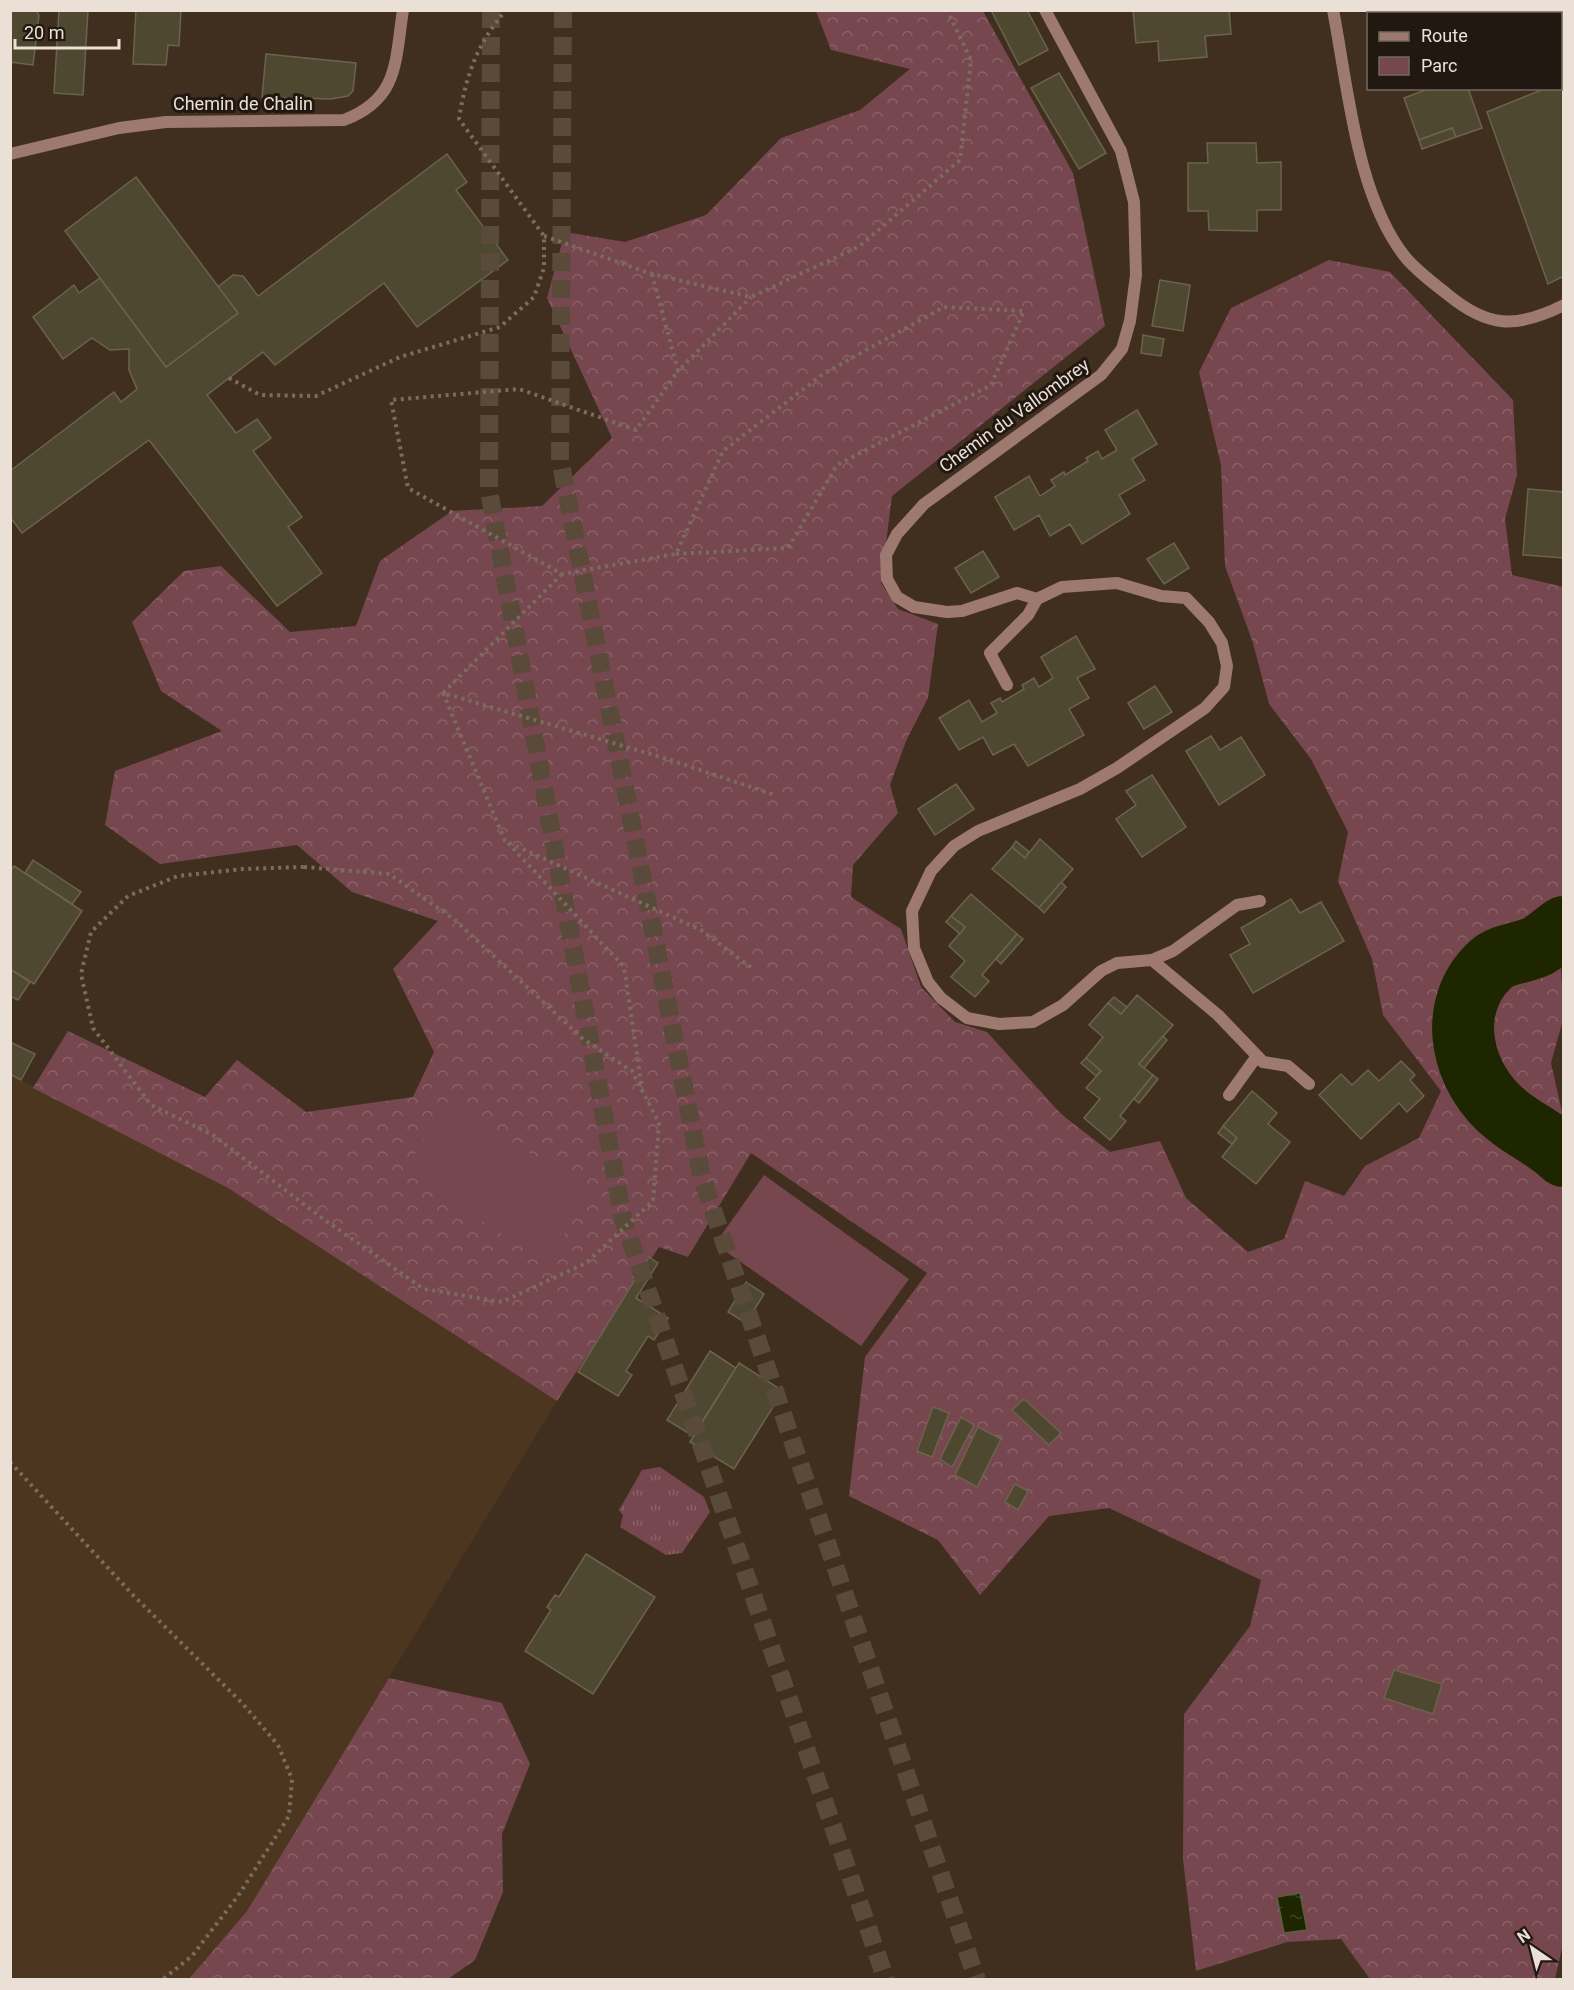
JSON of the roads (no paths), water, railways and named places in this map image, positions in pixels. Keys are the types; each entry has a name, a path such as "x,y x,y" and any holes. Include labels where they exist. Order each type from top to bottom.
{"street":[{"name":"Chemin de Chalin","path":"10,153 119,128 166,122 344,120 364,112 382,98 393,76 403,10"},
{"name":"Chemin du Vallombrey","path":"1037,599 1017,593 962,611 947,612 914,607 897,597 888,579 886,555 897,534 924,504 1101,375 1122,349 1136,275 1134,202 1121,151 1045,10"},
{"path":"1334,10 1336,40 1375,205 1391,236 1407,259 1469,312 1488,318 1510,322 1529,319 1563,305"},
{"path":"1007,685 990,653 1028,615 1037,599 1062,587 1117,583 1161,596 1186,598 1209,622 1222,643 1227,666 1224,687 1205,708 1117,768 1080,789 978,831 954,846 931,871 912,911 914,948 928,982 941,998 967,1018 999,1024 1034,1022 1063,1005 1101,971 1117,963 1152,960 1173,951 1237,905 1260,900"},
{"path":"1152,960 1189,988 1263,1062 1288,1066 1309,1084"},
{"path":"1229,1095 1257,1056"}],"water":[{"path":"1300,1893 1307,1930 1284,1933 1277,1897"}],"waterway":[{"path":"1564,927 1538,946 1501,958 1491,964 1476,981 1467,1001 1463,1021 1464,1043 1470,1063 1479,1083 1492,1101 1508,1116 1564,1156"}],"tunnel":[{"path":"491,10 489,491 623,1219 886,1980"},
{"path":"563,10 560,460 702,1178 977,1980"}]}
